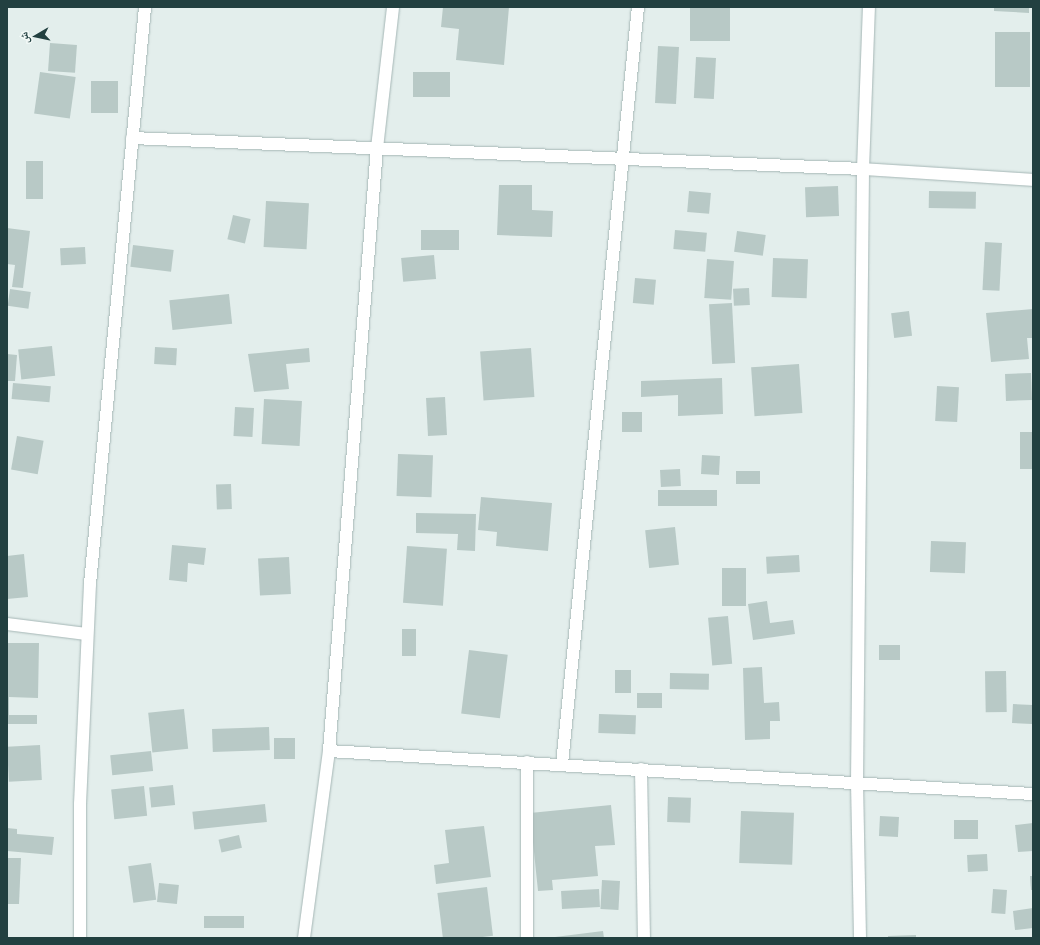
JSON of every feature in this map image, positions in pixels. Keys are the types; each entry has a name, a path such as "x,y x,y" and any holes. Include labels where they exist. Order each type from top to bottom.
{"street":[{"path":"80,938 80,804 86,634 145,7"},
{"path":"304,938 329,751 377,148 393,7"},
{"path":"562,764 638,7"},
{"path":"860,938 857,784 863,169 869,7"},
{"path":"132,138 863,169 1033,180"},
{"path":"7,624 86,634"},
{"path":"329,751 562,764 857,784 1033,794"},
{"path":"527,938 528,762"},
{"path":"641,769 644,938"}],"building":[{"path":"443,7 509,7 504,65 456,60 459,29 441,27"},
{"path":"690,7 730,7 730,41 690,41"},
{"path":"994,7 1029,7 1029,13 994,11"},
{"path":"995,32 1030,32 1030,87 995,87"},
{"path":"50,43 77,45 75,73 48,71"},
{"path":"658,46 679,47 676,104 655,103"},
{"path":"696,57 716,58 714,99 694,98"},
{"path":"40,72 76,77 70,119 34,114"},
{"path":"413,72 450,72 450,97 413,97"},
{"path":"91,81 118,81 118,113 91,113"},
{"path":"26,161 43,161 43,199 26,199"},
{"path":"499,185 532,185 532,210 553,211 552,237 497,235"},
{"path":"838,186 839,216 806,217 805,187"},
{"path":"689,191 711,193 709,214 687,212"},
{"path":"929,191 976,192 976,209 929,208"},
{"path":"266,201 309,203 307,249 264,247"},
{"path":"233,215 251,219 245,243 227,239"},
{"path":"7,228 30,231 23,288 12,287 15,265 7,264"},
{"path":"421,230 459,230 459,250 421,250"},
{"path":"675,230 707,233 705,252 673,249"},
{"path":"737,231 766,235 763,256 734,252"},
{"path":"985,242 1002,243 999,291 982,290"},
{"path":"133,245 174,250 171,272 130,267"},
{"path":"85,247 86,264 61,265 60,248"},
{"path":"434,255 436,279 403,282 401,258"},
{"path":"773,258 808,259 807,298 772,297"},
{"path":"707,259 734,261 731,300 704,298"},
{"path":"635,278 656,280 654,305 633,303"},
{"path":"749,288 750,305 734,306 733,289"},
{"path":"10,289 31,292 28,309 8,306"},
{"path":"229,294 232,324 172,330 169,300"},
{"path":"732,303 735,363 712,364 709,304"},
{"path":"1033,309 1033,338 1027,338 1029,359 991,362 986,313"},
{"path":"909,311 912,336 894,338 891,313"},
{"path":"52,346 55,376 21,379 18,350"},
{"path":"155,347 177,348 176,365 154,364"},
{"path":"309,348 310,362 286,364 289,389 254,392 248,354"},
{"path":"531,348 534,397 484,400 480,352"},
{"path":"7,354 17,355 15,381 7,381"},
{"path":"799,364 802,413 755,416 751,367"},
{"path":"1031,373 1032,400 1006,401 1005,374"},
{"path":"722,378 723,414 678,416 678,395 641,397 641,381"},
{"path":"13,383 51,386 49,402 12,399"},
{"path":"937,386 959,387 957,422 935,421"},
{"path":"445,397 447,435 428,436 426,398"},
{"path":"264,399 302,401 300,446 262,444"},
{"path":"235,407 254,408 252,437 233,436"},
{"path":"622,412 642,412 642,432 622,432"},
{"path":"1020,432 1033,432 1033,469 1020,469"},
{"path":"17,436 44,441 38,474 11,469"},
{"path":"398,454 433,455 432,497 397,496"},
{"path":"702,455 720,456 719,475 701,474"},
{"path":"680,469 681,486 661,487 660,470"},
{"path":"736,471 760,471 760,484 736,484"},
{"path":"231,484 232,509 217,510 216,485"},
{"path":"658,490 717,490 717,506 658,506"},
{"path":"481,497 552,503 548,551 496,546 497,532 478,530"},
{"path":"416,513 476,514 475,551 457,550 458,534 416,533"},
{"path":"675,527 679,565 649,568 645,530"},
{"path":"931,541 966,542 965,573 930,572"},
{"path":"172,545 206,548 204,565 188,563 187,582 169,580"},
{"path":"407,546 447,549 443,606 403,603"},
{"path":"24,554 28,597 7,599 7,556"},
{"path":"799,555 800,572 767,574 766,557"},
{"path":"289,557 291,594 260,596 258,559"},
{"path":"722,568 746,568 746,606 722,606"},
{"path":"767,601 770,623 793,620 795,634 753,640 748,604"},
{"path":"728,616 732,664 712,666 708,618"},
{"path":"402,629 416,629 416,656 402,656"},
{"path":"7,643 39,643 38,698 9,697 9,715 37,715 37,724 7,724"},
{"path":"879,645 900,645 900,660 879,660"},
{"path":"469,650 508,655 500,718 461,714"},
{"path":"762,667 764,703 779,702 780,721 770,721 770,739 745,740 743,668"},
{"path":"615,670 631,670 631,693 615,693"},
{"path":"985,671 1006,671 1007,712 986,712"},
{"path":"670,673 709,674 709,690 670,689"},
{"path":"637,693 662,693 662,708 637,708"},
{"path":"1013,704 1033,705 1032,724 1012,723"},
{"path":"184,709 188,749 152,753 148,713"},
{"path":"599,714 636,715 635,734 598,733"},
{"path":"269,727 270,750 213,752 212,729"},
{"path":"274,738 295,738 295,759 274,759"},
{"path":"40,745 42,780 9,782 7,747"},
{"path":"151,751 153,771 112,775 110,755"},
{"path":"173,785 175,805 151,807 149,788"},
{"path":"144,786 147,816 114,819 111,789"},
{"path":"668,797 691,798 690,823 667,822"},
{"path":"265,804 267,822 194,830 192,812"},
{"path":"611,805 615,845 595,846 598,876 552,880 553,890 538,891 530,813"},
{"path":"741,811 794,813 792,865 739,863"},
{"path":"880,816 899,817 898,837 879,836"},
{"path":"954,820 978,820 978,839 954,839"},
{"path":"1033,823 1033,851 1018,852 1015,825"},
{"path":"484,826 491,877 436,884 434,865 449,863 445,830"},
{"path":"7,828 17,829 17,834 54,837 52,855 7,851"},
{"path":"239,835 242,848 221,852 219,840"},
{"path":"987,854 988,871 968,872 967,855"},
{"path":"7,858 21,858 19,904 7,904"},
{"path":"151,863 156,900 133,903 128,866"},
{"path":"1030,876 1033,876 1033,890 1031,890"},
{"path":"602,880 620,881 618,910 600,909"},
{"path":"159,883 179,885 177,904 157,902"},
{"path":"487,887 493,936 474,938 443,938 437,893"},
{"path":"599,889 600,907 562,909 561,891"},
{"path":"993,889 1007,890 1005,914 991,913"},
{"path":"1033,908 1033,928 1015,930 1013,911"},
{"path":"204,916 244,916 244,928 204,928"},
{"path":"603,931 604,938 555,938 555,937"},
{"path":"916,935 916,938 888,938 888,936"}]}
